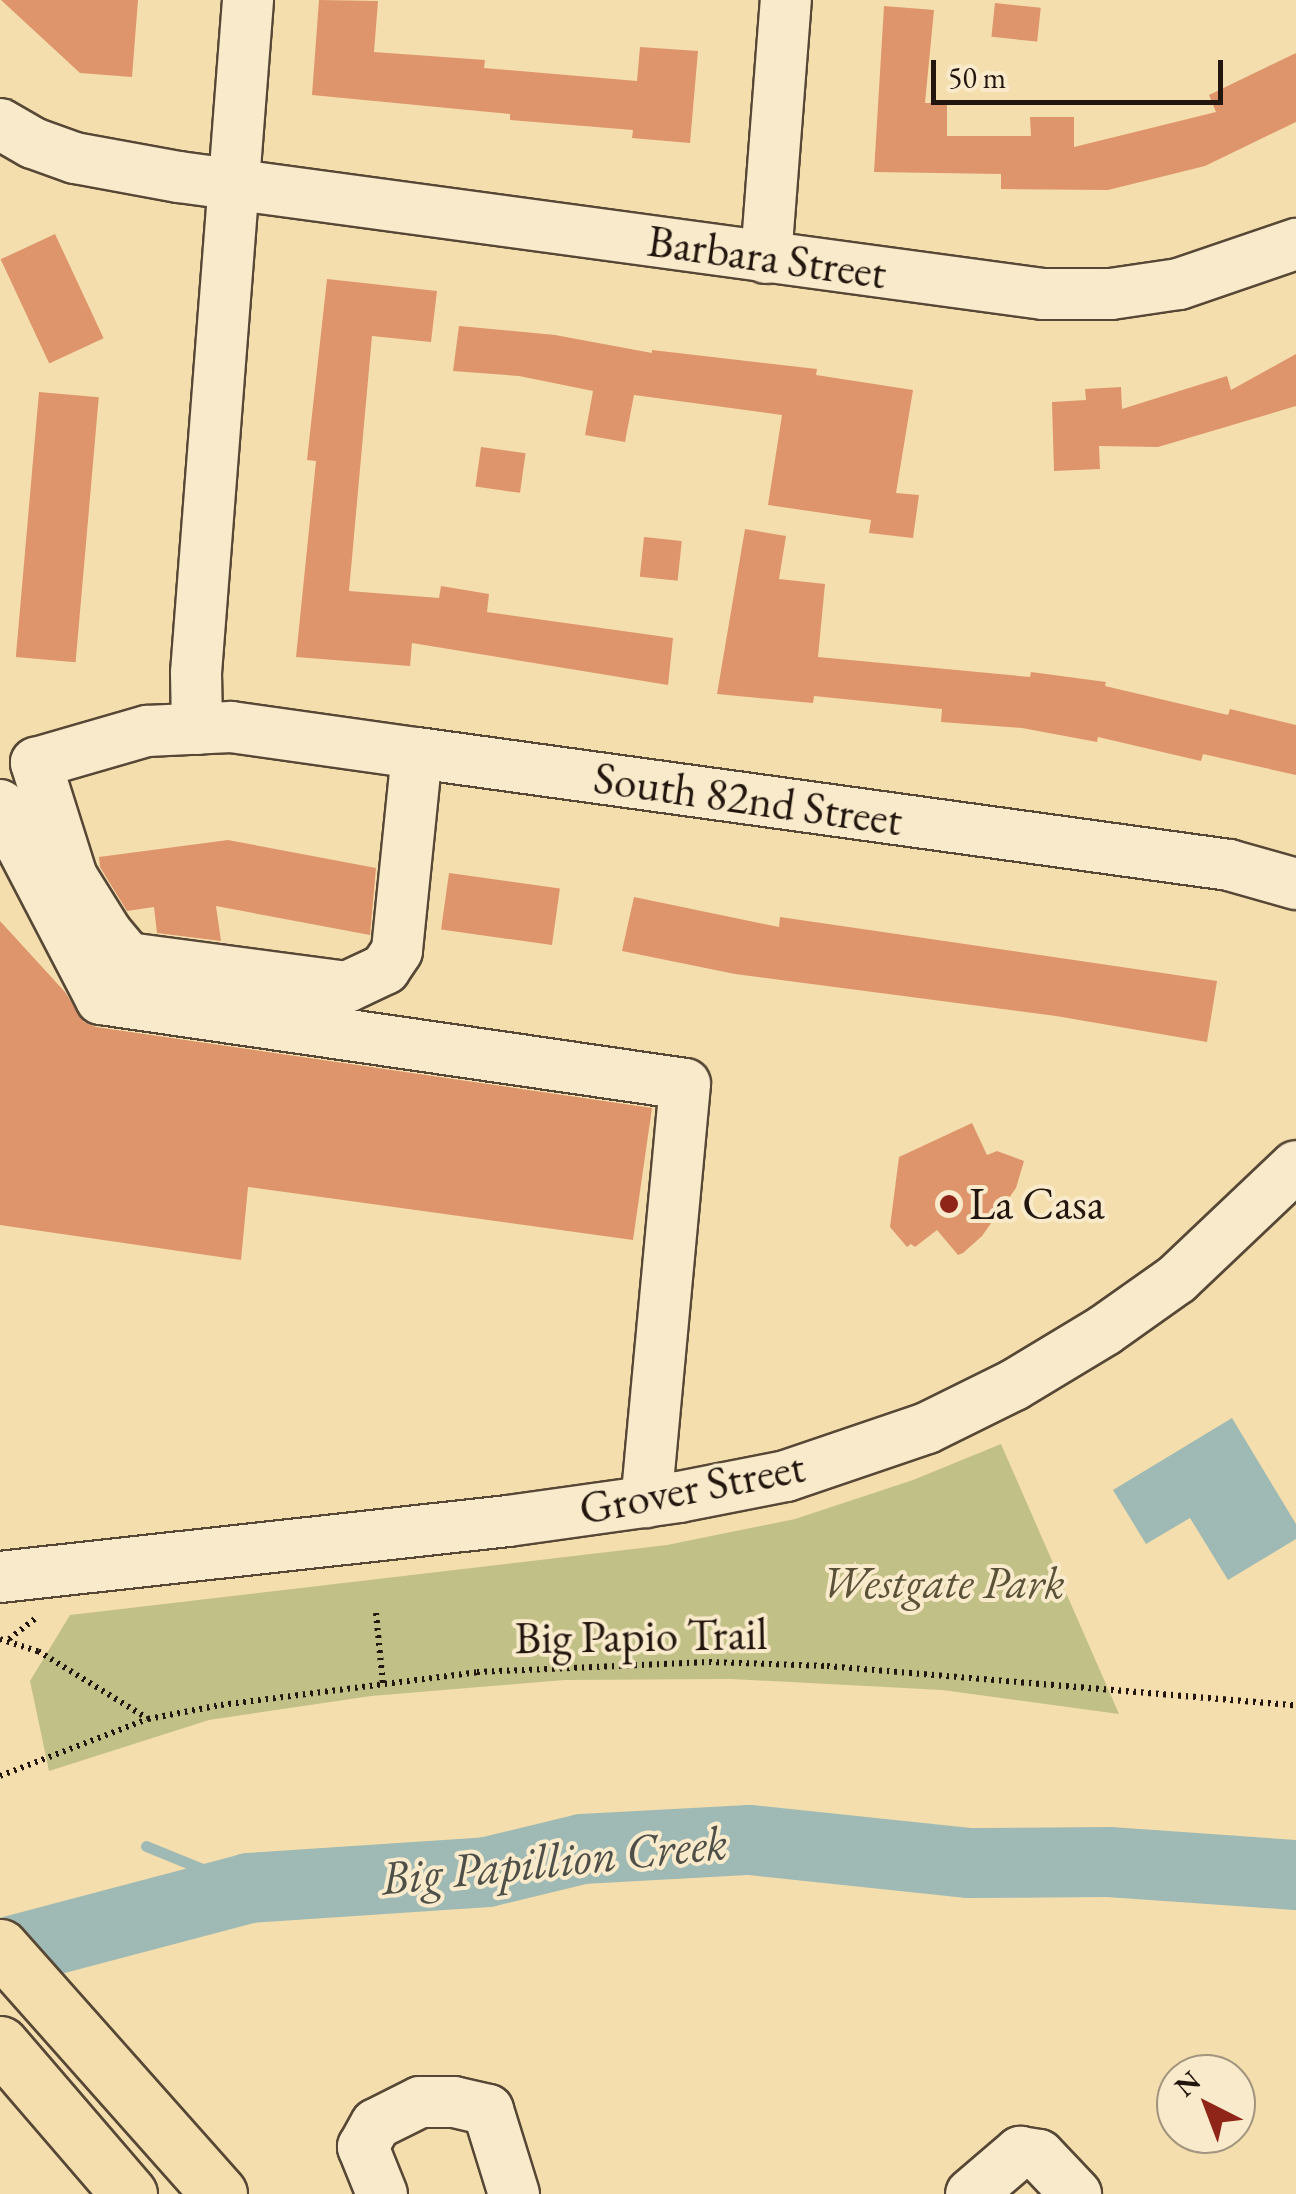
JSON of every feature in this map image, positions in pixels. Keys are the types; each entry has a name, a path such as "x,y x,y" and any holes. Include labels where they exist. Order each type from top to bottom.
{"main road":[{"path":"0,1947 218,2194"},
{"path":"0,2044 128,2194"}],"street":[{"path":"197,728 196,673 248,0"},
{"path":"766,258 786,0"},
{"name":"Barbara Street","path":"0,124 33,143 75,158 234,185 1044,294 1111,294 1210,275 1296,244"},
{"name":"South 82nd Street","path":"417,753 397,951 385,969 348,988 128,958 107,934 72,877 36,764 146,731 231,727 1229,865 1296,884"},
{"path":"0,804 101,1000 685,1084 646,1502"},
{"name":"Grover Street","path":"0,1577 646,1502 786,1476 927,1428 1014,1385 1177,1279 1293,1174"},
{"path":"382,2194 364,2147 376,2124 420,2102 454,2102 488,2110 514,2194"},
{"path":"971,2194 1020,2152 1039,2155 1076,2194"}],"path":[{"path":"376,1613 382,1684"},
{"path":"0,1639 38,1651 148,1719"},
{"name":"Big Papio Trail","path":"0,1776 148,1719 221,1704 477,1672 709,1662 827,1666 1296,1705"}],"green space":[{"name":"Westgate Park","path":"1001,1444 1119,1714 942,1690 731,1679 564,1680 371,1696 209,1720 49,1771 30,1681 70,1615 667,1545 795,1519 913,1480"}],"water":[{"path":"1232,1418 1296,1524 1296,1539 1228,1580 1190,1518 1146,1544 1113,1490"}],"building":[{"path":"1,0 138,0 132,77 80,73"},
{"path":"319,0 378,1 374,52 485,60 484,68 637,81 640,47 698,51 690,143 632,138 633,130 510,120 510,114 312,95"},
{"path":"995,3 1041,8 1037,42 991,37"},
{"path":"884,6 934,10 925,103 947,103 947,136 1031,136 1030,117 1074,117 1074,147 1216,112 1209,95 1296,53 1296,122 1205,166 1108,190 1001,189 1001,174 874,172"},
{"path":"55,234 104,338 49,364 1,259"},
{"path":"327,279 437,291 431,342 372,336 349,591 439,598 441,586 489,594 487,612 673,638 668,685 412,643 410,666 296,657 316,461 307,460"},
{"path":"459,326 555,335 652,353 817,369 816,375 913,390 896,493 919,495 913,538 869,533 871,520 768,505 782,415 634,395 625,442 585,435 593,391 519,376 453,371"},
{"path":"1296,354 1296,406 1158,447 1099,446 1100,469 1054,471 1052,402 1086,400 1085,389 1121,387 1122,409 1227,376 1231,390"},
{"path":"39,392 99,397 76,662 16,657"},
{"path":"481,447 526,453 520,493 475,487"},
{"path":"745,529 786,536 779,579 825,584 818,657 1030,677 1031,672 1106,682 1105,686 1228,715 1230,709 1296,725 1296,775 1203,754 1201,761 1098,737 1097,742 1022,728 941,722 942,709 814,696 813,703 717,694"},
{"path":"644,537 682,541 678,581 640,577"},
{"path":"228,840 376,868 370,935 216,906 221,941 157,933 154,907 127,911 100,867 99,857"},
{"path":"449,873 560,889 552,945 441,929"},
{"path":"634,897 779,927 780,917 1217,981 1207,1042 1056,1016 735,974 622,951"},
{"path":"0,921 65,992 84,1022 96,1027 652,1108 633,1240 248,1187 241,1260 0,1225"},
{"name":"La Casa","path":"972,1123 987,1155 997,1151 1024,1161 1016,1188 982,1236 963,1253 958,1255 937,1230 915,1247 907,1247 890,1227 899,1157"}],"waterway":[{"name":"Big Papillion Creek","path":"0,1954 249,1888 487,1872 582,1849 750,1840 970,1863 1109,1862 1296,1875"},
{"path":"146,1846 249,1888"}],"place":[{"name":"La Casa","path":"949,1204"}]}
